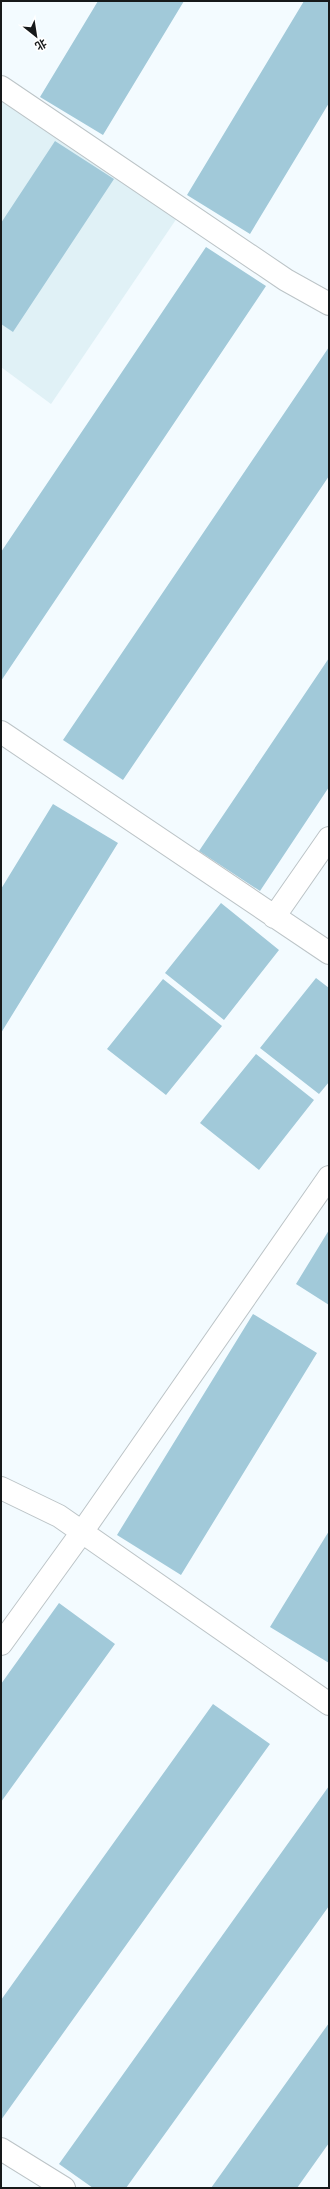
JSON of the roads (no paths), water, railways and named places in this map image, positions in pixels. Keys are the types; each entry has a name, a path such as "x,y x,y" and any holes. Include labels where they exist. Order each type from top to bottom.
{"lane":[{"path":"1,86 286,280 329,304"},
{"path":"1,732 274,918 329,953"},
{"path":"274,918 329,838"},
{"path":"1,1644 82,1532 329,1177"},
{"path":"1,1488 59,1516 329,1704"},
{"path":"1,2149 64,2188"}]}
